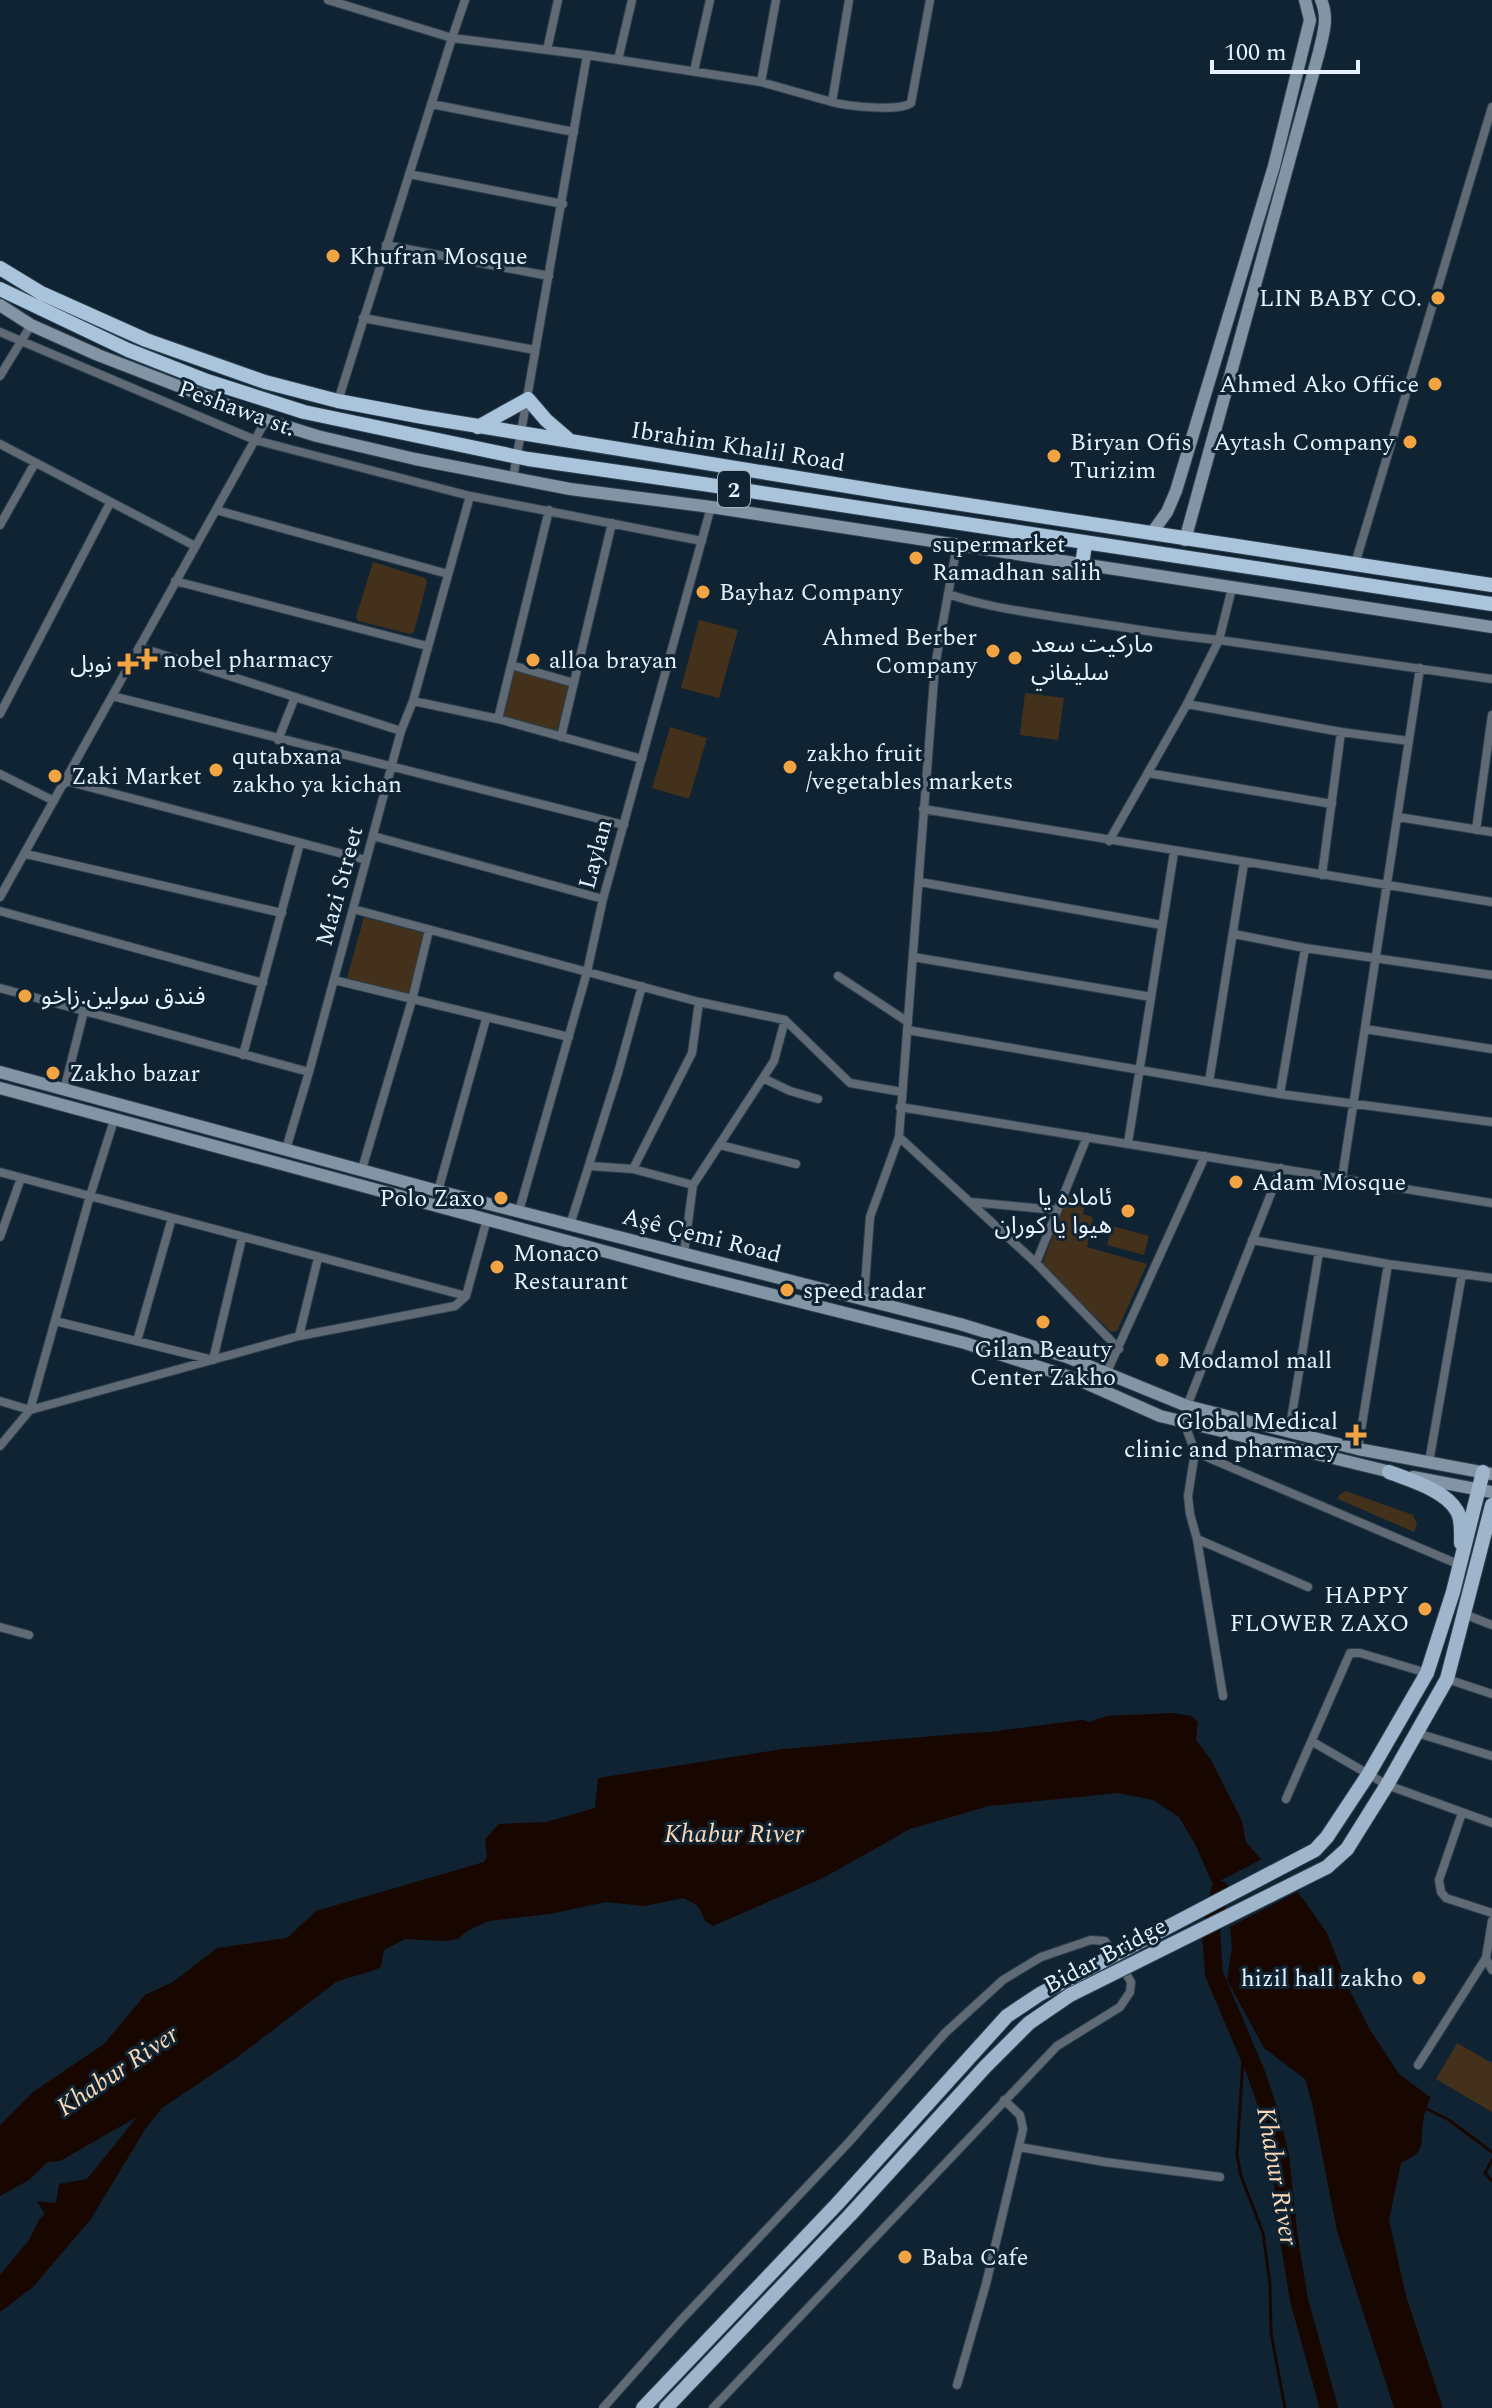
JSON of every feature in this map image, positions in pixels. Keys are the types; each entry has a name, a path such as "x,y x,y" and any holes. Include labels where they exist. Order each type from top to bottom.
{"highway":[{"name":"Ibrahim Khalil Road","path":"0,268 41,293 146,340 265,382 338,401 478,427 902,495 1492,585"},
{"name":"Ibrahim Khalil Road","path":"0,289 128,350 304,412 517,456 1492,604"},
{"path":"478,427 528,399 571,442"},
{"path":"1082,565 1085,544"},
{"path":"1397,589 1399,570"},
{"path":"1453,597 1457,579"}],"main road":[{"path":"1151,534 1167,512 1176,491 1274,166 1305,48 1312,1 1325,8 1325,27 1185,540"},
{"path":"0,305 31,325 134,370 266,420 317,436 415,459 610,495 711,507 1492,627"},
{"name":"Aşê Çemi Road","path":"0,1072 438,1191 960,1324 1051,1352 1187,1406 1358,1449 1488,1473"},
{"name":"Aşê Çemi Road","path":"0,1088 681,1272 965,1343 1079,1380 1160,1416 1389,1472 1486,1491"},
{"path":"1389,1472 1435,1492 1457,1511 1461,1537 1460,1565"},
{"path":"1368,1775 1427,1673 1437,1649 1460,1565 1486,1491 1488,1473"},
{"path":"1387,1785 1447,1679 1464,1614 1485,1560 1492,1505"},
{"name":"Bidar Bridge","path":"643,2408 838,2203 1007,2016 1040,1994 1315,1850 1368,1775"},
{"name":"Bidar Bridge","path":"666,2408 1029,2023 1070,1995 1327,1867 1347,1849 1387,1785"}],"street":[{"path":"328,0 452,38 761,82 845,105 901,108 911,103 930,0"},
{"path":"338,401 465,0"},
{"path":"547,50 558,0"},
{"path":"618,60 632,0"},
{"path":"694,71 710,0"},
{"path":"761,82 776,0"},
{"path":"832,102 849,0"},
{"path":"513,478 587,55"},
{"path":"431,104 574,132"},
{"path":"1355,564 1492,107"},
{"path":"409,174 563,204"},
{"path":"386,245 549,276"},
{"path":"363,318 535,350"},
{"path":"0,376 31,325"},
{"name":"Peshawa st.","path":"0,332 255,440 470,496 702,541"},
{"path":"0,897 266,420"},
{"path":"0,444 195,546"},
{"path":"0,525 35,463"},
{"name":"Mazi Street","path":"286,1149 401,731 413,701 470,496"},
{"path":"0,714 110,503"},
{"name":"Laylan","path":"519,1211 587,972 603,899 711,507"},
{"path":"216,510 448,574"},
{"path":"498,719 549,510"},
{"path":"561,737 612,523"},
{"path":"864,1299 870,1217 899,1137 935,666 957,545"},
{"path":"175,581 427,646"},
{"path":"1109,841 1187,704 1219,640 1232,588"},
{"path":"948,594 971,602 1036,613 1492,679"},
{"path":"139,647 401,731"},
{"path":"511,665 574,683"},
{"path":"1342,1178 1420,668"},
{"path":"112,696 624,825"},
{"path":"278,740 295,697"},
{"path":"413,701 498,719 642,759"},
{"path":"1187,704 1409,741"},
{"path":"1476,830 1489,756 1492,715"},
{"path":"1322,875 1341,732"},
{"path":"1148,773 1332,804"},
{"path":"0,774 54,801"},
{"path":"61,788 66,781 366,860"},
{"path":"923,809 1492,902"},
{"path":"1398,817 1492,832"},
{"path":"373,836 603,899"},
{"path":"243,1055 300,843"},
{"path":"1128,1143 1174,852"},
{"path":"26,854 282,913"},
{"path":"1209,1082 1244,863"},
{"path":"920,882 1162,925"},
{"path":"353,909 699,1002 785,1020 850,1083 902,1092"},
{"path":"0,911 263,983"},
{"path":"362,1169 412,1000 429,930"},
{"path":"1234,934 1305,948 1492,975"},
{"path":"1280,1094 1305,948"},
{"path":"913,957 1151,997"},
{"path":"838,976 908,1026 1139,1071 1280,1094 1492,1122"},
{"path":"334,980 569,1037"},
{"path":"570,1225 642,986"},
{"path":"0,988 309,1072"},
{"path":"633,1169 692,1053 699,1002"},
{"path":"64,1090 84,1011"},
{"path":"438,1191 486,1019"},
{"path":"684,1253 693,1185 774,1061 785,1020"},
{"path":"1365,1029 1492,1049"},
{"path":"763,1078 790,1091 818,1099"},
{"path":"900,1107 1492,1203"},
{"path":"0,1446 30,1410 114,1120"},
{"path":"899,1137 1036,1263 1119,1349"},
{"path":"1036,1263 1087,1137"},
{"path":"720,1145 796,1164"},
{"path":"1106,1374 1205,1156"},
{"path":"590,1166 633,1169 693,1185"},
{"path":"1187,1406 1281,1168"},
{"path":"0,1172 466,1296"},
{"path":"0,1237 21,1178"},
{"path":"970,1202 1056,1210"},
{"path":"137,1341 172,1218"},
{"path":"0,1401 30,1410 299,1336 450,1307 466,1296 487,1219"},
{"path":"213,1360 242,1238"},
{"path":"1252,1240 1388,1264 1492,1278"},
{"path":"1289,1432 1319,1252"},
{"path":"299,1336 318,1258"},
{"path":"1358,1449 1388,1264"},
{"path":"1429,1462 1462,1274"},
{"path":"55,1321 213,1360"},
{"path":"1184,1422 1195,1452 1188,1496 1190,1514 1197,1539 1223,1696"},
{"path":"1195,1452 1460,1565"},
{"path":"1197,1539 1308,1587"},
{"path":"1464,1614 1492,1625"},
{"path":"0,1627 29,1635"},
{"path":"1286,1799 1350,1653 1360,1653 1427,1673"},
{"path":"1447,1679 1492,1694"},
{"path":"1417,1733 1492,1756"},
{"path":"1313,1742 1387,1785 1492,1823"},
{"path":"1462,1813 1439,1880 1441,1892 1446,1898 1492,1913"},
{"path":"1418,2065 1486,1958 1492,1921"},
{"path":"603,2408 682,2319 850,2141 945,2033 1003,1980 1041,1957 1091,1940 1105,1941 1131,1982 1125,2001 1057,2046 713,2408"},
{"path":"1486,1958 1492,1970"},
{"path":"957,2385 986,2284 1023,2129 1022,2120 1004,2100"},
{"path":"1019,2147 1220,2177"}],"shaded area":[{"path":"373,562 425,578 427,582 414,632 410,634 358,621 356,617"},
{"path":"699,620 738,630 719,698 681,688"},
{"path":"515,670 570,685 557,731 504,716"},
{"path":"1025,693 1064,698 1058,740 1020,735"},
{"path":"670,727 707,738 689,799 652,788"},
{"path":"364,917 426,934 409,995 347,978"},
{"path":"1068,1196 1085,1202 1083,1214 1093,1217 1087,1247 1147,1264 1117,1331 1111,1332 1042,1264"},
{"path":"1112,1226 1149,1236 1144,1255 1107,1245"},
{"path":"1346,1491 1413,1515 1417,1524 1414,1532 1338,1499"},
{"path":"1457,2043 1492,2063 1492,2112 1436,2079"}],"water":[{"name":"Khabur River","path":"1173,1713 1191,1716 1198,1722 1196,1740 1211,1760 1242,1821 1246,1842 1260,1858 1283,1875 1304,1900 1327,1933 1369,2028 1399,2074 1430,2097 1421,2147 1415,2155 1401,2163 1389,2220 1406,2296 1443,2408 1394,2408 1337,2231 1305,2079 1264,2048 1227,1980 1232,1947 1230,1924 1196,1846 1179,1817 1153,1800 1118,1793 989,1806 910,1829 823,1878 713,1926 705,1921 698,1906 684,1898 644,1906 606,1902 550,1914 489,1921 458,1939 405,1939 384,1950 381,1967 336,1982 235,2059 162,2108 146,2128 91,2219 33,2287 0,2312 0,2275 29,2240 45,2214 37,2201 56,2203 59,2184 87,2179 137,2117 60,2161 48,2162 29,2180 0,2196 0,2125 33,2092 104,2044 145,1995 173,1982 217,1948 287,1938 316,1911 484,1862 487,1856 485,1839 499,1824 546,1822 595,1808 598,1778 783,1749 1016,1730 1034,1740 1107,1716"}],"pier":[{"path":"1266,1857 1286,1872 1301,1890 1226,1929 1208,1887"}],"waterway":[{"name":"Khabur River","path":"1004,1739 1082,1729"},
{"name":"Khabur River","path":"1220,1890 1211,1933 1214,1974 1270,2114 1280,2156 1299,2300 1329,2408"},
{"path":"1244,2044 1237,2155 1241,2176 1263,2233 1270,2284 1271,2333 1285,2408"},
{"path":"1425,2108 1449,2120 1492,2152"},
{"path":"1492,2160 1485,2173 1492,2181"}],"place":[{"name":"Khufran Mosque","path":"333,256"},
{"name":"LIN BABY CO.","path":"1438,298"},
{"name":"Ahmed Ako Office","path":"1435,384"},
{"name":"Aytash Company","path":"1410,442"},
{"name":"Biryan Ofis Turizim","path":"1054,456"},
{"name":"supermarket Ramadhan salih","path":"916,558"},
{"name":"Bayhaz Company","path":"703,592"},
{"name":"Ahmed Berber Company","path":"993,651"},
{"name":"ماركيت سعد سليفاني","path":"1015,658"},
{"name":"nobel pharmacy","path":"147,659"},
{"name":"alloa brayan","path":"533,660"},
{"name":"نوبل","path":"128,664"},
{"name":"zakho fruit /vegetables markets","path":"790,767"},
{"name":"qutabxana zakho ya kichan","path":"216,770"},
{"name":"Zaki Market","path":"55,776"},
{"name":"فندق سولين.زاخو","path":"25,996"},
{"name":"Zakho bazar","path":"53,1073"},
{"name":"Adam Mosque","path":"1236,1182"},
{"name":"Polo Zaxo","path":"501,1198"},
{"name":"ئاماده یا هیوا یا کوران","path":"1128,1211"},
{"name":"Monaco Restaurant","path":"497,1267"},
{"name":"speed radar","path":"787,1290"},
{"name":"Gilan Beauty Center Zakho","path":"1043,1322"},
{"name":"Modamol mall","path":"1162,1360"},
{"name":"Global Medical clinic and pharmacy","path":"1356,1435"},
{"name":"HAPPY FLOWER ZAXO","path":"1425,1609"},
{"name":"hizil hall zakho","path":"1419,1978"},
{"name":"Baba Cafe","path":"905,2257"}]}
